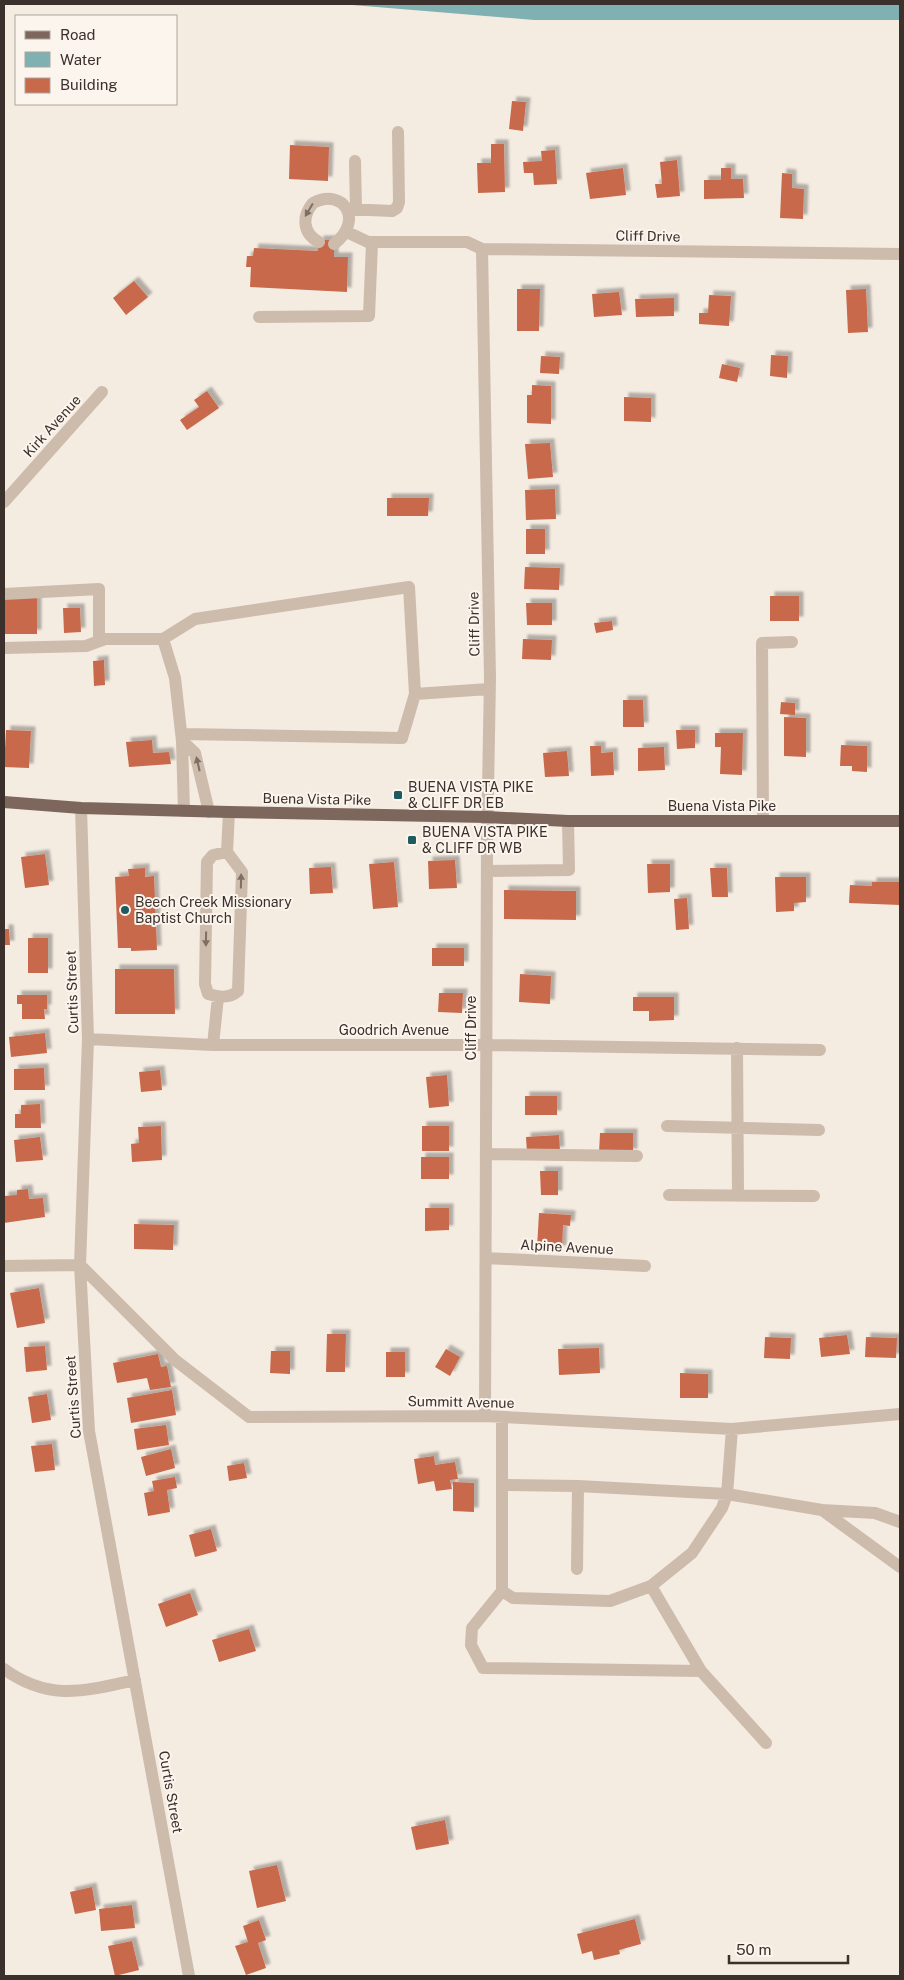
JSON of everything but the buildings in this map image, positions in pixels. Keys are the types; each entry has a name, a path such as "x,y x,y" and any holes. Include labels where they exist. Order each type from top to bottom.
{"main road":[{"name":"Buena Vista Pike","path":"4,802 81,808 487,817 568,821 900,821"}],"street":[{"path":"319,242 312,238 305,224 305,216 313,203 327,198 335,200 351,209 392,210 397,208 399,202 398,132"},
{"path":"334,244 347,232 350,224 355,161"},
{"path":"347,232 368,242 467,242 482,249"},
{"path":"259,317 369,316 372,242"},
{"name":"Cliff Drive","path":"485,1416 487,817 490,689 482,249 900,254"},
{"name":"Kirk Avenue","path":"4,502 102,392"},
{"path":"4,648 86,646 105,639 163,639 194,619 409,587 415,694 402,738 182,737"},
{"path":"4,594 99,589 99,641"},
{"path":"163,639 175,678 182,737 184,811"},
{"path":"763,821 762,643 792,642"},
{"path":"415,694 490,689"},
{"path":"182,737 195,753 209,812"},
{"name":"Curtis Street","path":"81,808 88,1040 80,1265 90,1431 189,1976"},
{"path":"227,852 213,855 207,862 205,984 208,994 218,997 232,996 238,991 242,872 227,852 229,812"},
{"path":"487,871 569,870 568,821"},
{"path":"213,1045 218,997"},
{"name":"Goodrich Avenue","path":"88,1040 213,1045 486,1045 820,1050"},
{"path":"737,1048 738,1196"},
{"path":"667,1126 819,1130"},
{"path":"486,1154 637,1156"},
{"path":"669,1195 814,1196"},
{"name":"Alpine Avenue","path":"486,1258 646,1266"},
{"path":"4,1266 80,1265"},
{"name":"Summitt Avenue","path":"80,1265 175,1360 250,1417 485,1416 732,1429 900,1414"},
{"path":"502,1417 502,1591 472,1628 471,1645 483,1668 701,1671"},
{"path":"502,1591 513,1598 610,1601 651,1586 692,1553 722,1508 726,1494 732,1429"},
{"path":"503,1485 578,1486 726,1494 822,1510 876,1513 900,1522"},
{"path":"577,1569 578,1486"},
{"path":"822,1510 900,1567"},
{"path":"651,1586 701,1671 766,1743"},
{"path":"4,1669 19,1681 52,1692 83,1691 135,1680"}],"water":[{"path":"340,4 900,4 900,20 534,20"}],"place":[{"name":"BUENA VISTA PIKE & CLIFF DR EB","path":"398,795"},
{"name":"BUENA VISTA PIKE & CLIFF DR WB","path":"412,840"},
{"name":"Beech Creek Missionary Baptist Church","path":"125,910"}]}
